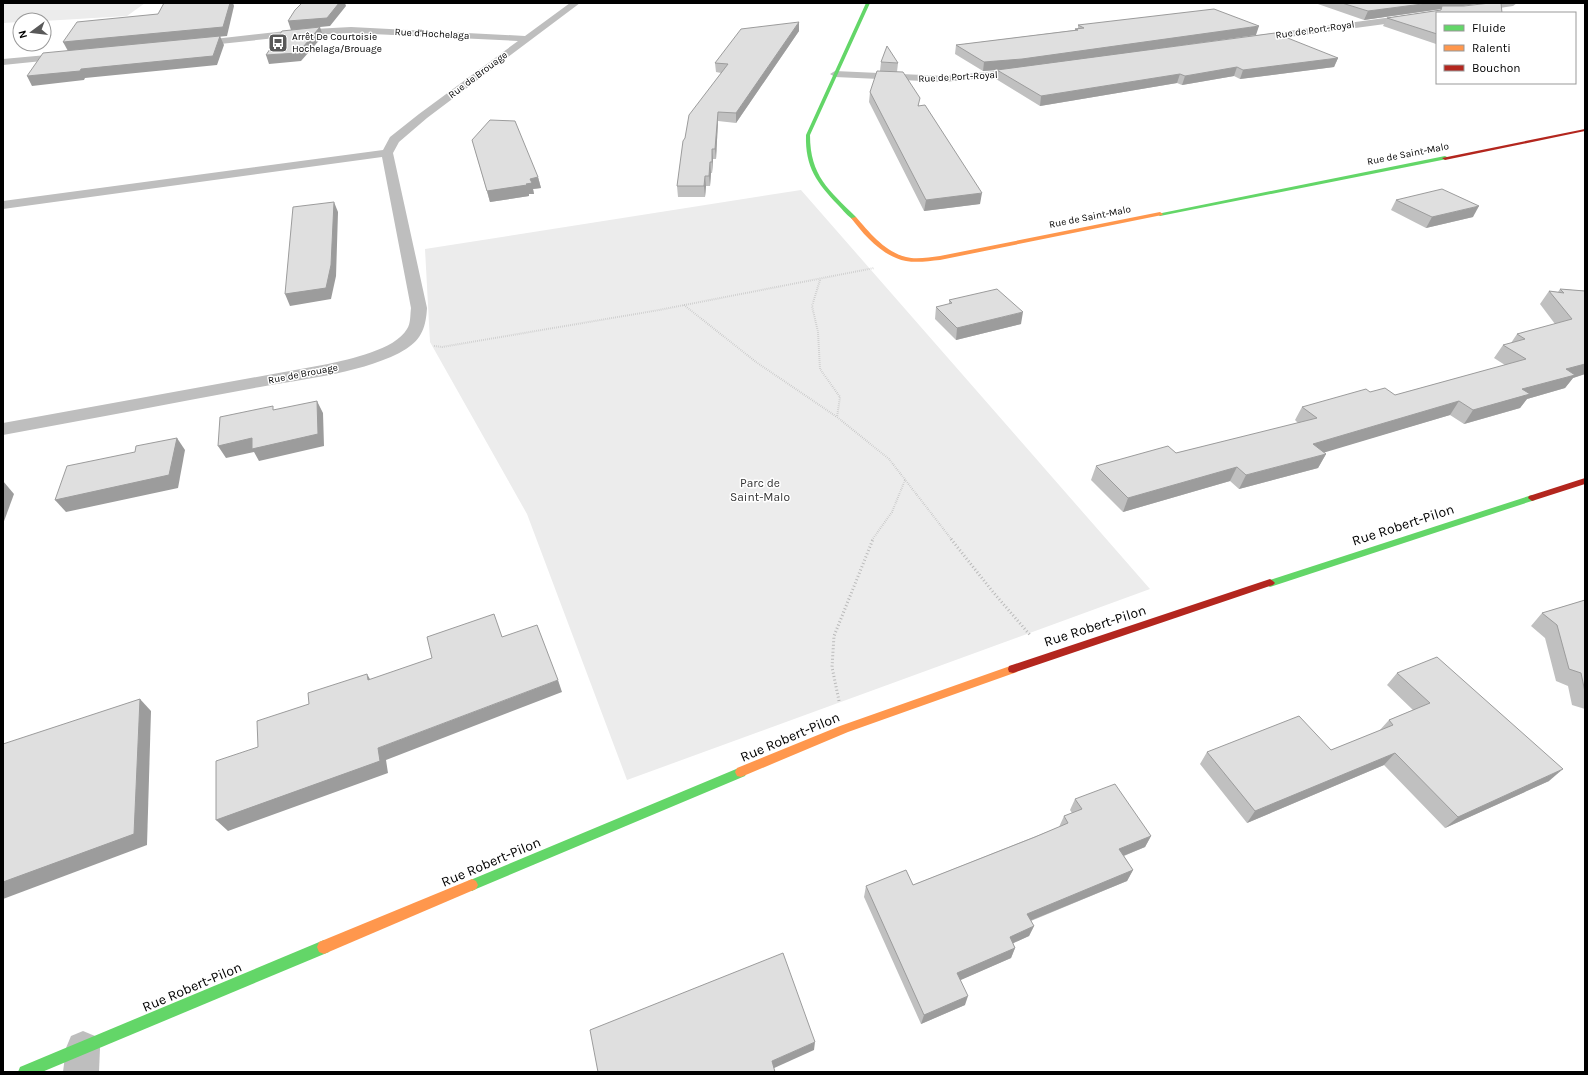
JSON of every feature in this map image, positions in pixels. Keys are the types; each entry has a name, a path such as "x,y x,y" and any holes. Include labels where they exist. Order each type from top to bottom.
{"street":[{"name":"Rue de Brouage","path":"3,429 328,369 356,363 399,345 414,333 418,322 418,308 387,153 394,140 423,116 576,3"},
{"name":"Rue de Saint-Malo","path":"868,3 808,135 806,150 808,163 815,176 884,249 900,257 918,260 940,258 1585,130"},
{"path":"1462,10 1514,3"},
{"name":"Rue de Port-Royal","path":"1244,40 1436,14"},
{"name":"Rue d'Hochelaga","path":"184,44 295,33 351,30 526,39"},
{"path":"3,62 82,54"},
{"name":"Rue de Port-Royal","path":"835,74 946,79 1036,70"},
{"path":"3,205 387,153"},
{"name":"Rue Robert-Pilon","path":"25,1072 82,1060 844,729 1048,656 1585,481"}],"path":[{"path":"399,345 442,346 524,334 820,280 876,268 900,257"},
{"path":"820,280 812,306 818,332 820,369 840,397 837,417"},
{"path":"684,305 756,362 837,417 889,459 993,592 1048,656"},
{"path":"844,729 832,667 834,636 873,538 892,512 905,480"}],"green space":[{"path":"3,3 145,3 127,16 52,21 52,12 12,12 12,22 3,23"},
{"name":"Parc de Saint-Malo","path":"801,190 1150,589 627,780 527,514 430,342 425,249"}],"building":[{"path":"164,3 230,3 223,27 63,42 77,22 158,14"},
{"path":"302,3 339,3 327,18 288,21 295,10"},
{"path":"1342,3 1430,3 1368,11"},
{"path":"1501,3 1502,12 1436,12 1436,34 1387,18 1441,10 1442,6"},
{"path":"1214,9 1259,26 1022,59 984,62 956,45 1084,28 1078,25"},
{"path":"799,22 736,113 718,112 715,149 712,149 712,162 710,162 709,176 705,176 704,186 677,186 683,141 685,138 689,115 728,64 715,63 741,29"},
{"path":"320,27 298,53 266,55 282,31"},
{"path":"1275,33 1338,58 1243,70 1237,67 1185,76 1180,74 1041,96 997,70"},
{"path":"220,36 213,56 27,76 43,53"},
{"path":"887,46 898,63 881,62"},
{"path":"877,71 903,72 920,98 918,106 925,105 982,193 926,200 870,92"},
{"path":"490,120 515,121 538,177 530,179 532,183 487,191 472,140"},
{"path":"1442,189 1479,206 1432,217 1396,200"},
{"path":"334,202 331,265 326,288 285,294 293,207"},
{"path":"997,289 1023,312 957,328 936,307 952,303 949,300"},
{"path":"1560,289 1585,291 1585,364 1566,369 1575,375 1522,389 1530,394 1473,410 1459,401 1313,444 1326,454 1246,475 1237,467 1128,498 1096,466 1168,446 1176,453 1317,418 1302,407 1366,389 1370,392 1385,388 1395,395 1526,359 1503,345 1525,339 1517,334 1572,319 1549,291 1564,293"},
{"path":"317,401 318,434 252,449 252,438 218,446 220,417 273,406 273,410"},
{"path":"177,438 169,475 55,500 67,466 135,452 136,446"},
{"path":"1585,600 1585,692 1581,673 1569,669 1557,625 1542,613"},
{"path":"494,614 502,637 537,625 558,680 378,748 380,761 216,820 216,761 258,747 257,721 309,704 308,693 367,674 368,680 432,658 427,637"},
{"path":"1437,657 1563,769 1458,817 1395,753 1255,811 1207,752 1299,716 1331,750 1393,725 1389,720 1430,703 1397,673"},
{"path":"140,699 134,834 3,882 3,744"},
{"path":"1115,784 1151,836 1119,849 1133,870 1027,914 1034,926 1010,937 1015,948 957,973 968,996 924,1015 866,886 906,870 913,885 1035,837 1068,823 1064,816 1082,809 1075,799"},
{"path":"783,953 815,1042 772,1061 775,1072 598,1072 590,1030"}],"traffic: fast":[{"path":"854,218 827,191 814,172 808,149 808,135 868,3"},
{"path":"1160,214 1445,158"},
{"path":"1270,583 1532,498"},
{"path":"472,885 741,772"},
{"path":"25,1072 324,947"}],"traffic: slow":[{"path":"854,218 890,253 905,259 918,260 940,258 1160,214"},
{"path":"741,772 844,729 1013,669"},
{"path":"324,947 472,885"}],"traffic: jam":[{"path":"1445,158 1585,130"},
{"path":"1532,498 1585,481"},
{"path":"1013,669 1270,583"}],"place":[{"name":"Arrêt De Courtoisie Hochelaga/Brouage","path":"278,43"}]}
